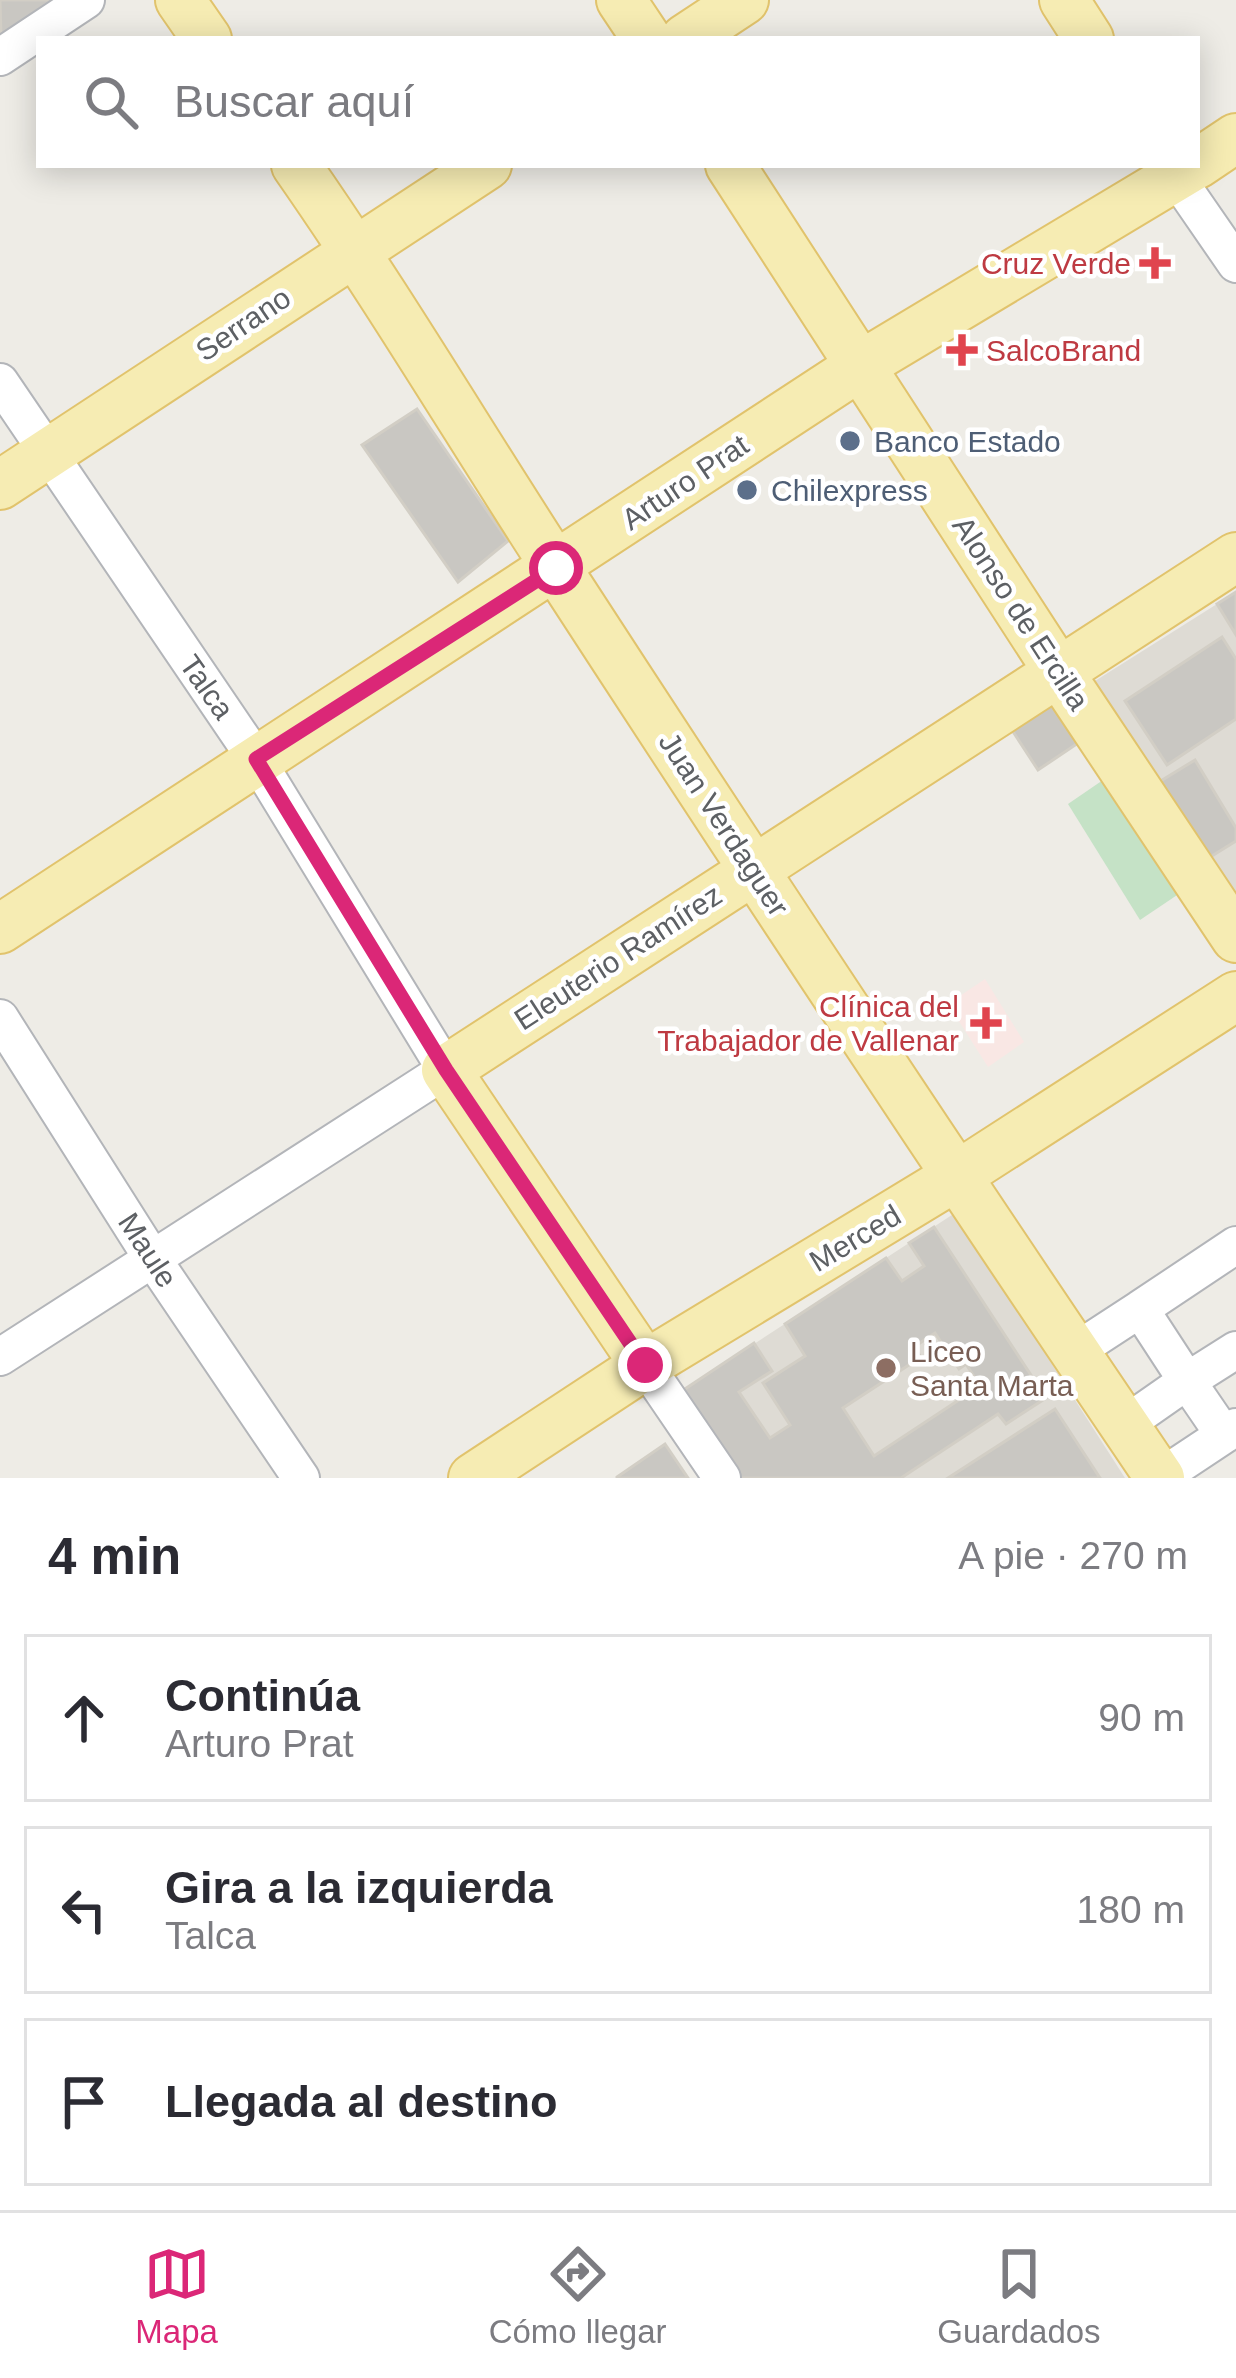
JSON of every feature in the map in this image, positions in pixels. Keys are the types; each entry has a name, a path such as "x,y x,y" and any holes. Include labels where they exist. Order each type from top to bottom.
{"main road":[{"path":"180,0 205,36"},
{"path":"621,0 645,36"},
{"path":"690,36 744,0"},
{"path":"1064,0 1087,36"},
{"name":"Arturo Prat","path":"1200,159 1236,138"},
{"name":"Juan Verdaguer","path":"298,168 956,1177 1160,1478"},
{"name":"Serrano","path":"0,485 483,168"},
{"name":"Alonso de Ercilla","path":"732,168 1236,938"},
{"name":"Arturo Prat","path":"0,928 862,364 1184,168"},
{"name":"Eleuterio Ramírez","path":"446,1070 1236,557"},
{"name":"Merced","path":"473,1478 645,1365 956,1177 1236,996"},
{"name":"Talca","path":"446,1070 645,1365"}],"street":[{"path":"0,56 86,0"},
{"path":"1184,168 1236,264"},
{"name":"Talca","path":"0,382 256,759 446,1070"},
{"name":"Maule","path":"0,1018 152,1258 301,1478"},
{"name":"Eleuterio Ramírez","path":"0,1357 446,1070"},
{"path":"1074,1352 1236,1245"},
{"path":"1140,1309 1187,1382 1230,1431 1160,1478"},
{"path":"1124,1425 1236,1350"},
{"name":"Talca","path":"645,1365 722,1478"}],"shaded area":[{"path":"1236,592 1236,905 1095,681"},
{"name":"Clínica del Trabajador de Vallenar","path":"985,979 1024,1042 988,1067 948,1004"},
{"name":"Liceo Santa Marta","path":"955,1213 1125,1478 734,1478 679,1393"}],"green space":[{"path":"1122,767 1198,881 1140,920 1068,804"}],"building":[{"path":"0,0 52,0 1,38"},
{"path":"417,409 508,541 458,582 362,445"},
{"path":"1236,592 1236,635 1217,604"},
{"path":"1222,637 1236,659 1236,719 1167,765 1125,701"},
{"path":"1050,701 1093,733 1038,770 1010,727"},
{"path":"1195,760 1236,828 1236,841 1207,859 1159,782"},
{"name":"Liceo Santa Marta","path":"934,1227 1046,1398 1006,1424 998,1414 901,1478 734,1478 679,1393 754,1343 772,1371 739,1392 770,1438 790,1425 763,1383 805,1356 785,1324 886,1258 902,1281 924,1266 909,1243","holes":["935,1333 959,1369 966,1364 980,1386 874,1456 843,1408 921,1357 914,1347"]},
{"path":"1055,1409 1100,1478 948,1478"},
{"path":"665,1444 688,1478 617,1478 617,1477"}],"place":[{"name":"Cruz Verde","path":"1155,263"},
{"name":"SalcoBrand","path":"962,350"},
{"name":"Banco Estado","path":"850,441"},
{"name":"Chilexpress","path":"747,490"},
{"name":"Clínica del Trabajador de Vallenar","path":"986,1023"},
{"name":"Liceo Santa Marta","path":"886,1368"}],"route":[{"path":"556,568 256,759 446,1070 645,1365"}]}
